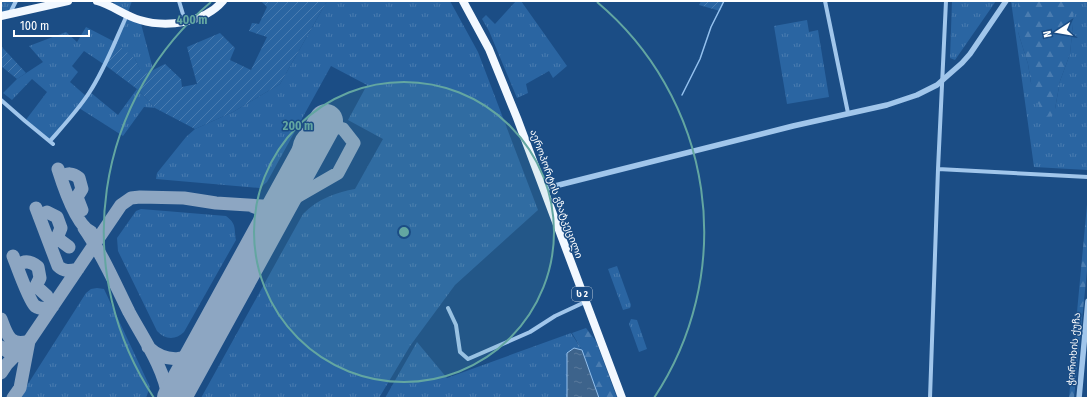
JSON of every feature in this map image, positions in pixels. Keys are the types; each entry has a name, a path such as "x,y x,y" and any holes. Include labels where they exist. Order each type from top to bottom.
{"highway":[{"path":"1,16 68,1"},
{"path":"97,1 112,6 127,15 140,20 176,23 208,13 219,6 223,1"},
{"name":"აეროპორტის გზატკეცილი","path":"463,1 490,49 622,398"}],"street":[{"path":"10,14 16,1"},
{"path":"178,1 185,21"},
{"path":"825,1 848,113"},
{"path":"930,398 938,169 946,1"},
{"path":"543,189 848,113 887,105 917,95 937,85 970,54 1006,1"},
{"path":"1,100 52,143 90,92 105,65 127,15"},
{"path":"938,169 1088,177"},
{"name":"ჭოროხის ქუჩა","path":"1079,398 1088,301"},
{"path":"448,308 456,325 460,352 468,359 530,332 555,316 586,302"}],"green space":[{"path":"1,1 16,1 10,14 1,16"},
{"path":"115,1 132,1 127,15 112,6"},
{"path":"261,1 327,1 280,84 233,112 195,129 155,108 137,89 105,65 115,42 135,59 143,75 165,64 181,79 182,87 197,84 187,47 220,33 235,48 230,60 251,70 267,37 249,31 252,23 259,24 267,7"},
{"path":"327,1 450,1 478,52 538,210 455,285 410,346 379,398 201,398 303,214 314,204 327,197 340,192 355,189 383,139 348,120 367,85 331,66 267,182 260,188 156,179 157,173 186,137 195,129 233,112 280,84"},
{"path":"516,1 521,1 567,66 553,78 549,71 526,84 528,93 517,98 489,31 482,19 486,15 495,24"},
{"path":"701,1 724,1 720,11 699,5"},
{"path":"952,1 996,1 955,60 950,58"},
{"path":"1011,1 1018,1 1018,32 1028,64 1031,83 1055,109 1060,81 1070,54 1073,24 1073,1 1088,1 1088,170 1034,167"},
{"path":"1018,1 1073,1 1073,24 1070,54 1060,81 1055,109 1052,116 1043,117 1031,83 1028,64 1018,32"},
{"path":"127,15 140,20 153,69 143,76 135,59 105,65 84,51 72,66 78,72 70,82 86,96 90,92 118,115 137,89 155,108 144,107 123,136 79,108 50,141 25,121 47,92 32,79 12,100 3,93 17,79 43,62 29,46 66,32 77,42 86,27 115,42"},
{"path":"807,20 809,32 818,30 829,97 787,104 774,26"},
{"path":"1,46 26,73 17,79 1,66"},
{"path":"1088,194 1088,261 1074,398 1069,398"},
{"path":"141,209 226,216 230,219 234,227 236,240 184,332 174,338 163,336 157,331 118,251 117,238 136,211"},
{"path":"617,266 631,305 630,308 623,310 608,269"},
{"path":"91,289 104,289 150,387 146,398 19,398 86,293"},
{"path":"631,319 637,320 647,349 639,352 629,324"},
{"path":"586,328 596,341 617,398 599,398 582,350 572,333"},
{"path":"571,333 582,350 574,348 567,353 567,398 385,398 417,342 447,378"}],"water":[{"path":"574,348 582,350 599,398 567,398 567,353"}],"waterway":[{"path":"682,95 700,59 711,27 724,1"}],"taxiway":[{"path":"1,373 7,364 29,341 121,205 131,198 184,198 216,203 279,207 338,173 354,143 343,129 326,125 316,127 308,132 300,143 299,152 302,166"},
{"path":"58,169 75,213 85,228 91,232"},
{"path":"61,178 70,174 79,178 82,189 77,197 82,210"},
{"path":"252,206 263,212 266,217 265,231 260,242"},
{"path":"36,208 58,266 67,270 78,269"},
{"path":"39,216 47,212 57,217 61,228 57,238 69,247"},
{"path":"84,228 103,259 129,312 153,354 163,376 168,398"},
{"path":"13,256 32,303 35,306 42,308 53,306"},
{"path":"17,266 28,262 33,263 38,267 40,278 36,286 47,296"},
{"path":"1,319 7,335 13,341 29,341 20,388 13,398"},
{"path":"148,347 162,356 177,359 191,355 203,344"},
{"path":"1,347 11,354 18,352"}],"runway":[{"path":"174,398 326,121"}]}
